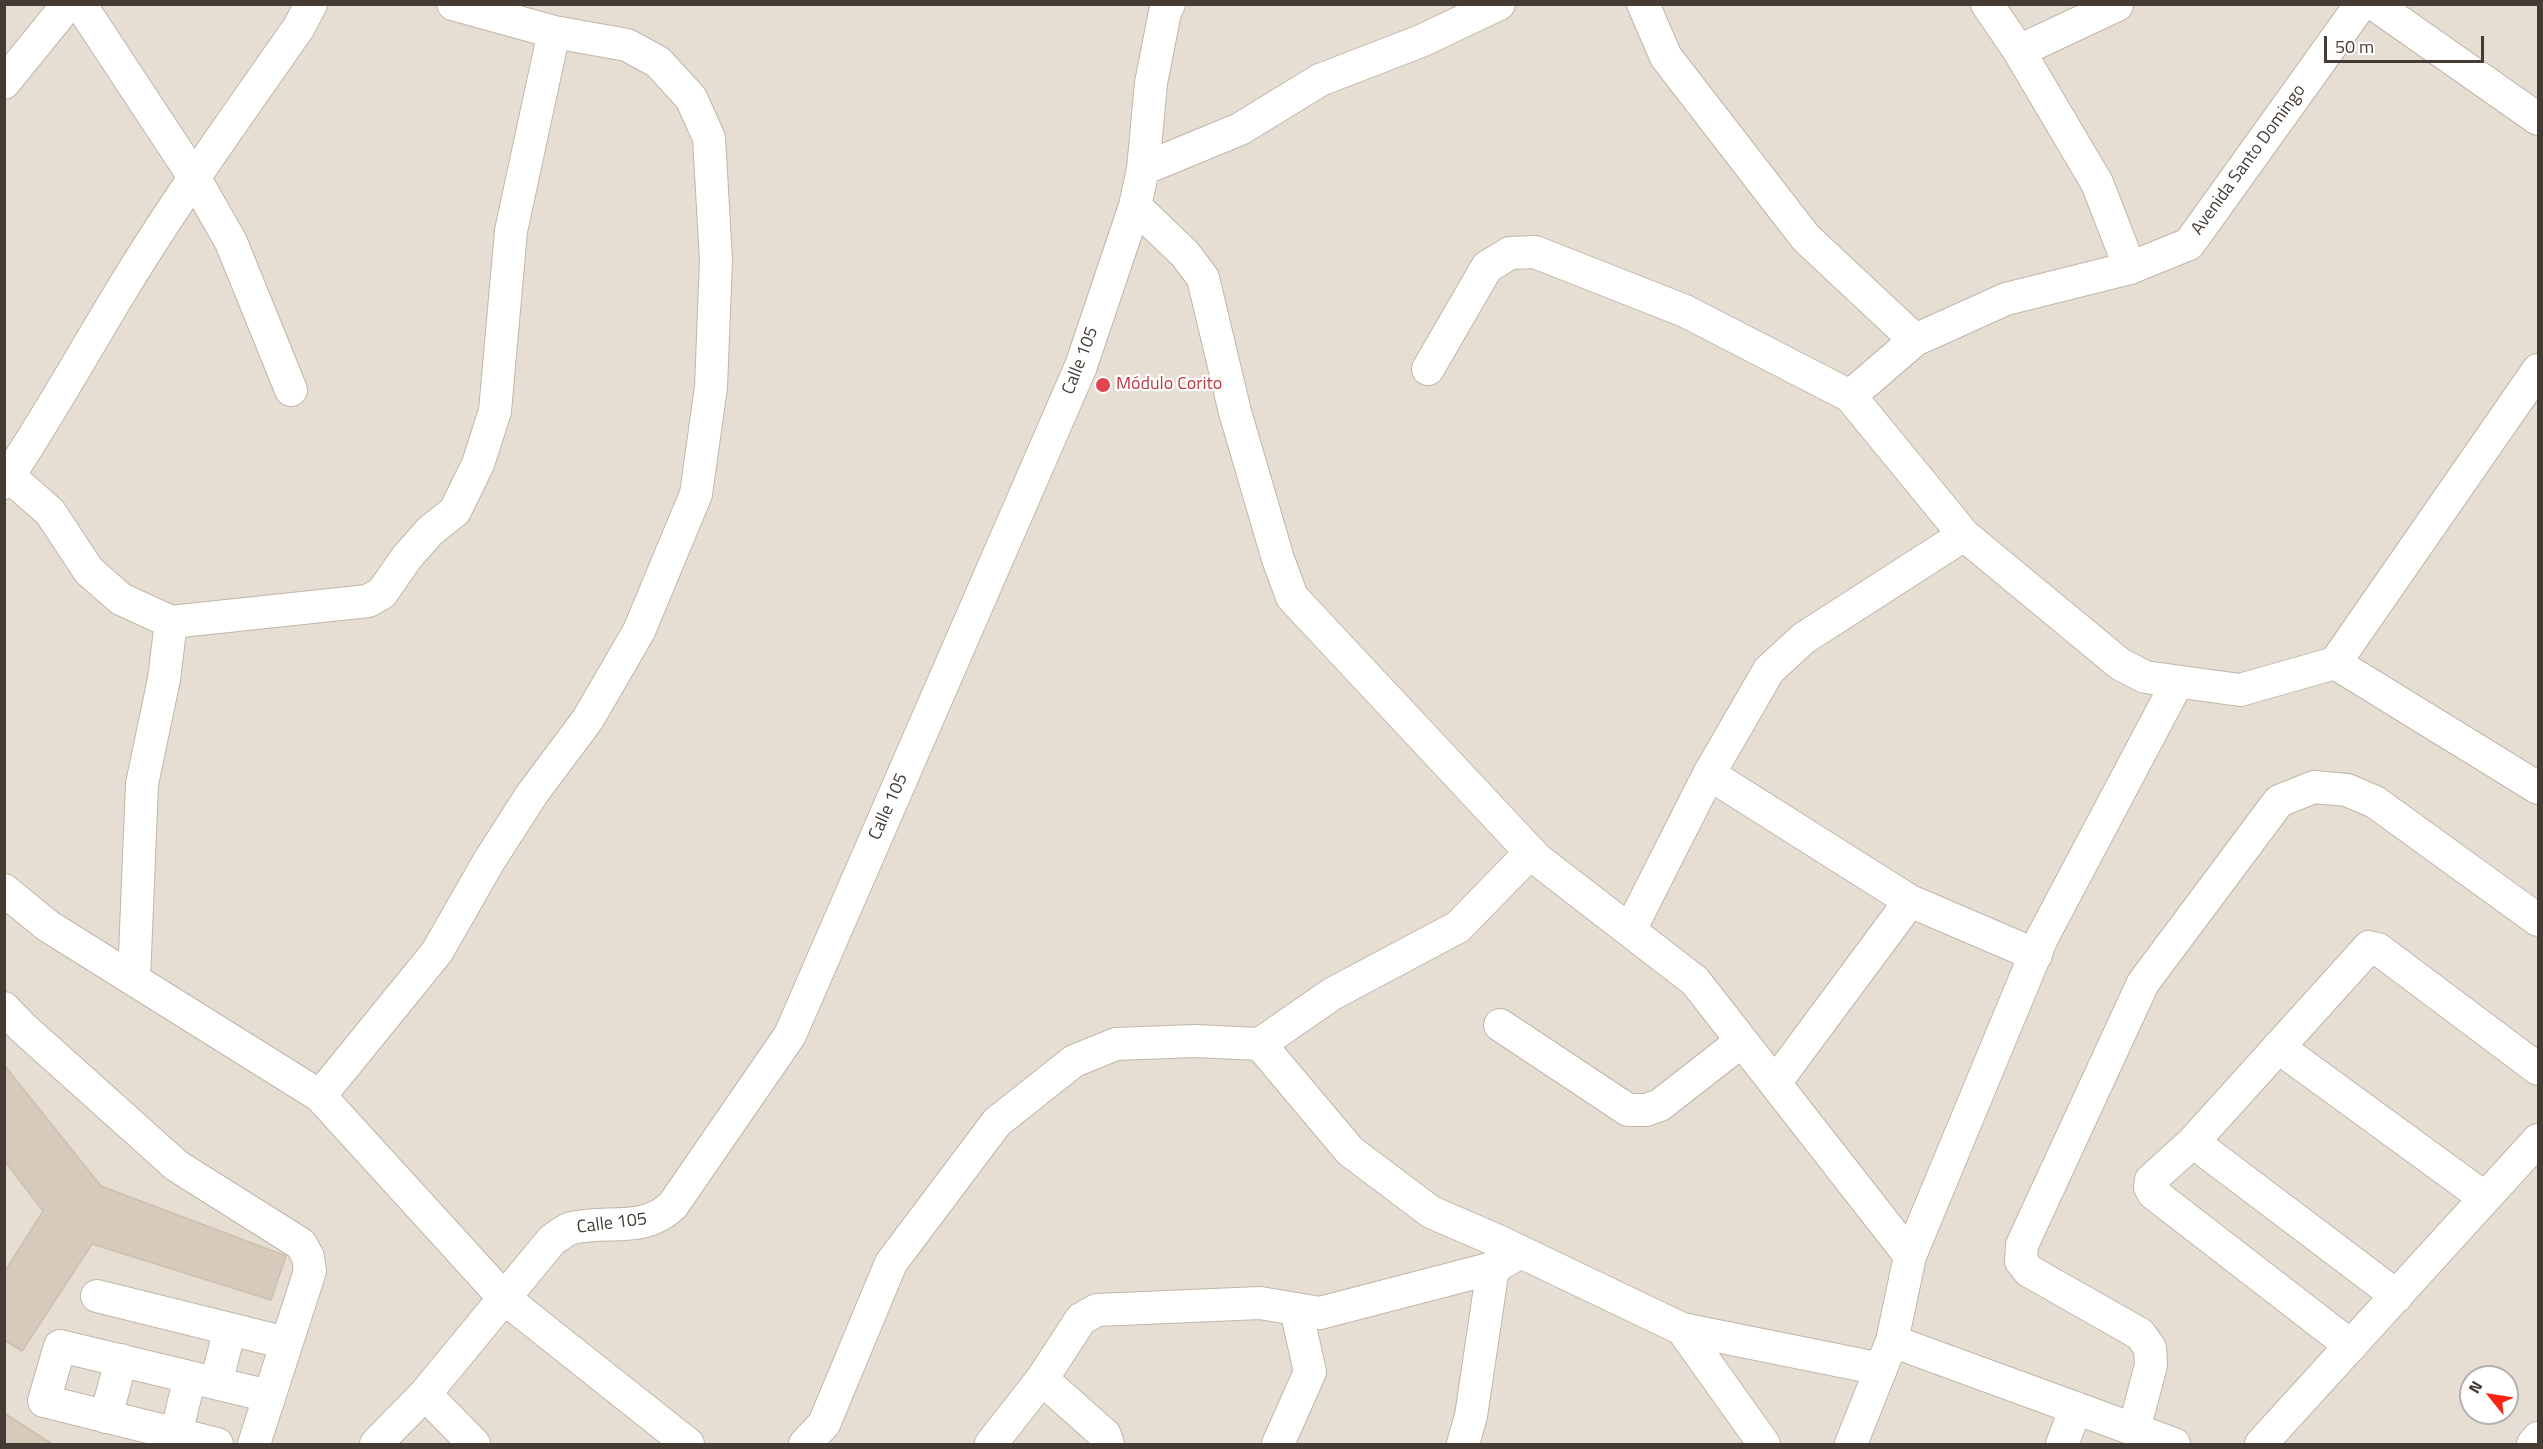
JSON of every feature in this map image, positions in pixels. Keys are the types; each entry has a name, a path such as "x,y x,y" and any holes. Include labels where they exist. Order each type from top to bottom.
{"street":[{"path":"4,84 68,4"},
{"path":"80,4 194,177 231,242 291,390"},
{"path":"310,4 299,27 194,177 118,296 52,410 7,479 50,512 89,571 121,599 171,622 368,601 382,593 407,557 430,531 455,511 478,464 495,411 511,231 554,32"},
{"path":"320,1096 437,952 489,861 532,794 588,719 639,631 696,494 711,387 715,271 709,138 691,98 658,62 627,45 554,32 453,4"},
{"name":"Calle 105","path":"376,1444 425,1394 552,1240 571,1228 650,1222 664,1215 674,1205 790,1035 1081,366 1135,206 1143,169 1151,83 1169,4"},
{"path":"1143,169 1240,129 1320,80 1421,41 1499,4"},
{"path":"1643,4 1666,57 1806,238 1915,340"},
{"path":"1987,4 2019,51 2097,183 2130,268"},
{"name":"Avenida Santo Domingo","path":"1850,396 1915,340 2006,299 2130,268 2189,244 2361,4"},
{"path":"2374,4 2538,119"},
{"path":"2019,51 2116,5"},
{"path":"1135,206 1185,254 1203,278 1235,412 1278,559 1292,597 1531,852 1695,981 1910,1256"},
{"path":"1428,369 1487,267 1510,253 1535,252 1684,310 1850,396 1964,535 2120,664 2145,677 2240,690 2335,663 2538,370"},
{"path":"1630,930 1709,774 1769,670 1804,638 1964,535"},
{"path":"134,979 141,784 164,679 171,622"},
{"path":"2335,663 2538,788"},
{"path":"1851,1444 1886,1355 1910,1256 2036,954 2177,683"},
{"path":"1709,774 1910,901 2036,954"},
{"path":"2134,1430 2151,1365 2150,1348 2139,1334 2029,1271 2021,1261 2022,1245 2143,983 2279,801 2314,787 2347,790 2375,802 2538,920"},
{"path":"805,1444 824,1424 891,1263 997,1122 1074,1061 1116,1044 1195,1041 1260,1044 1332,994 1458,927 1531,852"},
{"path":"4,890 48,926 320,1096 504,1298 688,1444"},
{"path":"1775,1083 1910,901"},
{"path":"2351,1346 2153,1193 2150,1187 2151,1180 2193,1142 2369,946 2374,946 2538,1069"},
{"path":"4,1008 22,1027 177,1166 301,1244 308,1257 309,1270 254,1444"},
{"path":"1500,1025 1628,1110 1646,1110 1660,1105 1742,1041"},
{"path":"1260,1044 1350,1151 1431,1212 1682,1329 1886,1355 2076,1408 2174,1444"},
{"path":"2278,1047 2485,1198"},
{"path":"2261,1444 2538,1140"},
{"path":"2193,1142 2397,1296"},
{"path":"991,1444 1042,1379 1081,1319 1097,1310 1260,1303 1320,1313 1493,1268 1521,1252"},
{"path":"1463,1444 1471,1416 1493,1268"},
{"path":"97,1296 286,1343"},
{"path":"1278,1444 1310,1372 1296,1309"},
{"path":"176,1434 230,1329"},
{"path":"1682,1329 1764,1444"},
{"path":"218,1444 44,1401 60,1346 269,1396"},
{"path":"106,1417 122,1360"},
{"path":"1042,1379 1105,1435 1108,1444"},
{"path":"425,1394 474,1444"},
{"path":"2062,1444 2076,1408"},
{"path":"2533,1444 2538,1438"}],"shaded area":[{"path":"5,5 2538,5 2538,1444 5,1444"}],"building":[{"path":"4,1065 101,1186 286,1256 271,1300 92,1244 22,1351 4,1340 4,1273 43,1211 4,1160"},
{"path":"4,1413 52,1444 4,1444"}],"place":[{"name":"Módulo Corito","path":"1103,385"}]}
